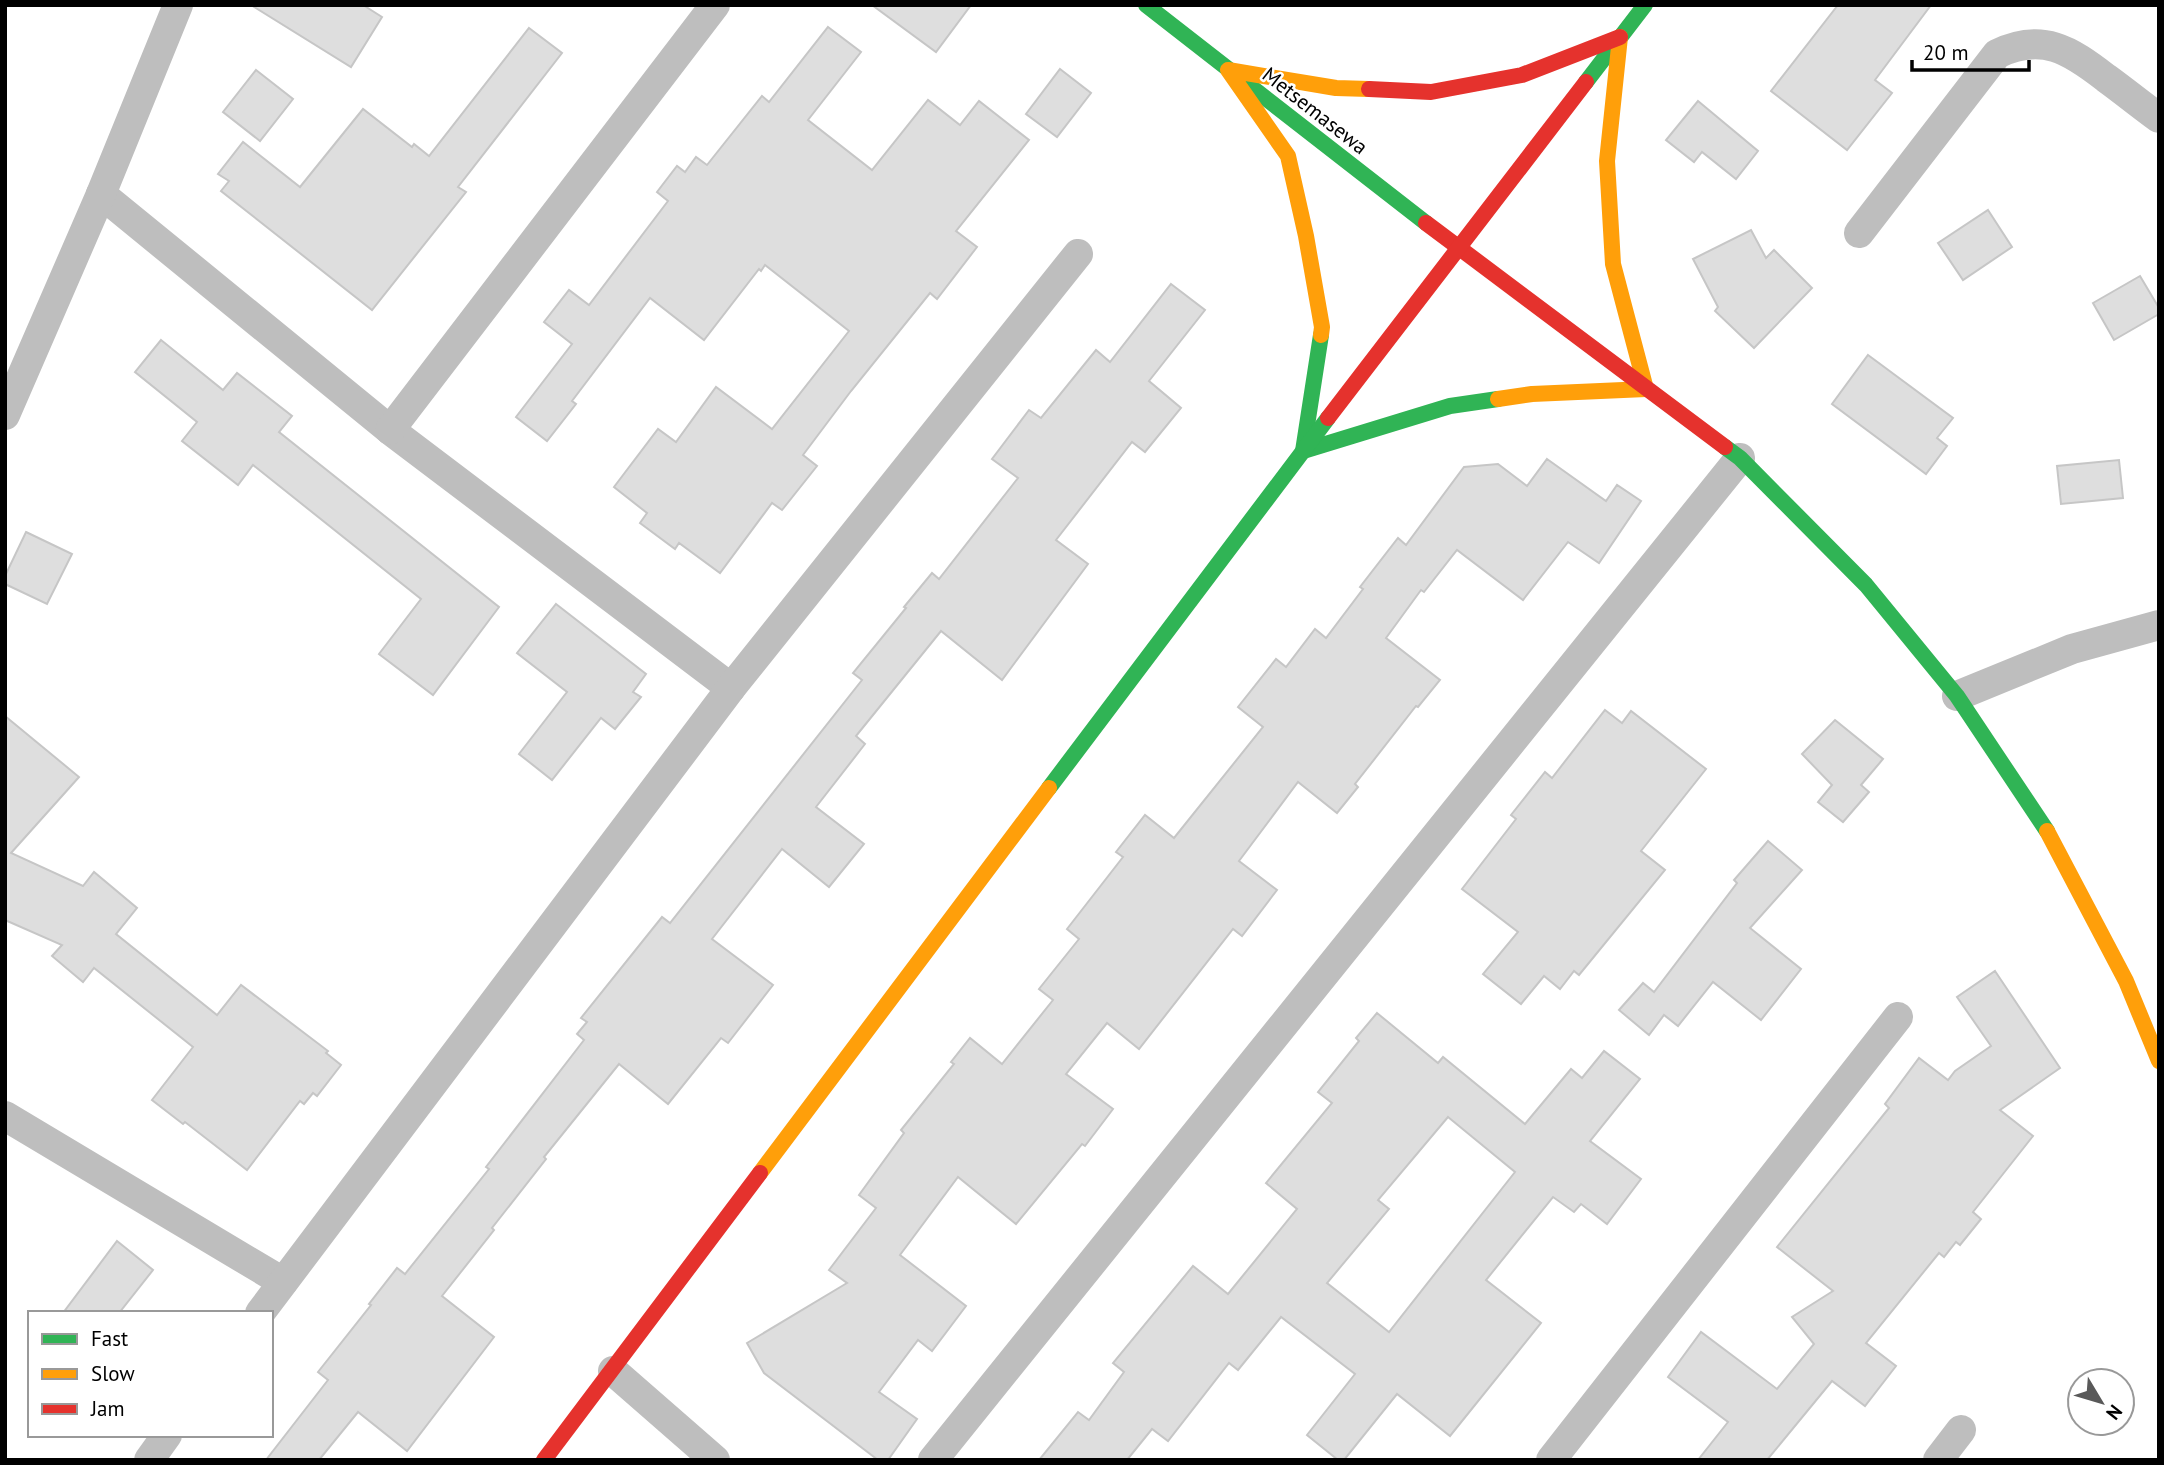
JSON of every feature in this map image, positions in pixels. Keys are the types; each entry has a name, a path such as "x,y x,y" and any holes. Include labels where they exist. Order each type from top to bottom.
{"street":[{"path":"5,415 101,194 178,5"},
{"path":"390,430 715,5"},
{"name":"Metsemasewa","path":"1146,5 1459,249 1740,458 1866,585 1957,696 2053,839 2126,981 2159,1061"},
{"path":"544,1460 1303,451 1645,5"},
{"path":"1228,70 1336,88 1431,92 1522,75 1620,37"},
{"path":"1303,451 1450,406 1532,394 1646,389 1613,264 1607,160 1620,37"},
{"path":"1859,233 1997,54 2009,48 2042,44 2064,49 2159,118"},
{"path":"1228,70 1288,156 1306,236 1322,327 1303,451"},
{"path":"101,194 390,430 731,688"},
{"path":"261,1311 731,688 1078,254"},
{"path":"933,1460 1740,458"},
{"path":"1957,696 2072,649 2159,625"},
{"path":"1551,1460 1898,1017"},
{"path":"5,1116 283,1282"},
{"path":"612,1371 715,1460"},
{"path":"1938,1460 1961,1430"},
{"path":"149,1460 166,1437"}],"building":[{"path":"251,5 363,5 382,17 351,67"},
{"path":"872,5 971,5 936,52"},
{"path":"1838,5 1931,5 1875,80 1892,93 1847,150 1771,91"},
{"path":"828,27 861,52 808,120 872,170 928,100 960,125 979,101 1029,140 956,231 977,247 937,299 930,293 803,455 817,466 782,510 772,503 720,573 679,543 675,549 640,523 647,513 614,487 658,429 676,442 716,387 772,429 849,331 765,265 761,271 759,269 704,340 650,298 572,401 576,404 547,441 516,417 572,344 544,322 569,290 589,305 668,201 657,192 677,166 685,172 696,157 707,165 762,96 769,102"},
{"path":"529,28 562,53 458,187 466,192 372,310 221,191 229,181 218,174 243,142 300,187 363,109 412,147 414,144 429,156"},
{"path":"1060,69 1091,93 1057,137 1026,114"},
{"path":"256,70 293,99 260,141 223,112"},
{"path":"1698,101 1758,151 1736,179 1702,152 1694,162 1666,140"},
{"path":"1988,210 2012,247 1963,280 1938,243"},
{"path":"1751,230 1766,258 1774,250 1812,288 1754,348 1715,311 1718,307 1693,259"},
{"path":"2140,276 2159,308 2159,314 2114,340 2093,303"},
{"path":"1171,284 1205,310 1149,381 1181,408 1145,452 1132,442 1056,540 1088,564 1002,680 941,631 856,736 865,744 816,807 864,844 829,887 782,849 712,939 773,985 728,1043 721,1038 668,1104 619,1064 544,1157 546,1159 492,1228 494,1230 442,1296 494,1337 407,1451 358,1412 319,1460 266,1460 328,1380 318,1372 371,1305 369,1304 397,1268 405,1274 489,1169 486,1167 584,1040 577,1034 587,1022 581,1018 662,917 670,923 862,680 853,673 906,608 904,607 932,573 939,579 1018,478 992,459 1029,410 1041,418 1096,350 1110,362"},
{"path":"161,340 223,390 237,373 292,416 279,432 499,607 433,695 379,654 421,599 253,465 238,485 182,441 197,422 135,372"},
{"path":"1868,355 1953,418 1937,438 1947,446 1926,474 1832,404"},
{"path":"1547,459 1606,501 1617,485 1641,501 1599,563 1568,542 1523,600 1457,550 1424,592 1421,590 1386,638 1440,680 1418,707 1416,706 1355,784 1358,787 1337,813 1298,782 1239,861 1277,890 1242,936 1233,929 1139,1049 1107,1023 1066,1074 1113,1109 1085,1146 1082,1144 1016,1224 958,1177 900,1255 966,1306 932,1351 918,1340 879,1392 917,1419 888,1460 878,1460 764,1373 747,1343 847,1283 829,1270 876,1208 859,1195 904,1133 901,1130 954,1064 951,1062 970,1038 1002,1064 1053,1000 1039,989 1079,939 1067,929 1123,857 1116,852 1145,815 1174,838 1263,727 1238,707 1276,659 1286,667 1315,629 1326,638 1363,589 1360,587 1398,538 1406,545 1464,467 1498,464 1527,486"},
{"path":"2119,460 2123,498 2061,504 2057,466"},
{"path":"26,532 72,554 47,604 5,584 5,576"},
{"path":"556,604 646,674 633,692 641,697 615,729 601,718 552,780 519,754 567,692 517,653"},
{"path":"1605,710 1622,723 1631,711 1706,769 1641,851 1665,870 1579,975 1574,971 1560,989 1544,976 1521,1004 1483,974 1518,932 1462,889 1516,819 1511,815 1545,772 1552,778"},
{"path":"5,716 79,777 11,853 83,886 94,872 137,908 116,934 217,1015 241,985 328,1051 326,1053 341,1065 317,1096 313,1093 304,1104 300,1101 247,1170 152,1100 193,1047 94,968 83,982 52,956 62,945 5,920"},
{"path":"1835,720 1883,759 1861,785 1869,792 1843,822 1818,802 1832,785 1802,754"},
{"path":"1768,841 1802,870 1750,928 1801,969 1761,1020 1713,982 1678,1026 1664,1015 1649,1035 1619,1010 1643,983 1654,992 1737,883 1734,880"},
{"path":"1995,971 2060,1068 2000,1110 2033,1136 1973,1212 1981,1219 1960,1245 1956,1242 1944,1257 1939,1253 1866,1343 1896,1366 1865,1406 1832,1381 1767,1460 1698,1460 1728,1422 1668,1377 1701,1332 1777,1389 1814,1344 1792,1317 1833,1291 1777,1247 1889,1108 1885,1104 1919,1058 1948,1080 1955,1071 1991,1046 1957,997"},
{"path":"1377,1013 1438,1063 1443,1057 1525,1124 1571,1069 1582,1078 1604,1051 1640,1079 1590,1141 1641,1179 1607,1224 1581,1204 1574,1212 1553,1197 1486,1280 1541,1323 1450,1436 1397,1394 1344,1460 1338,1460 1307,1435 1355,1374 1281,1317 1238,1370 1229,1363 1168,1441 1152,1429 1127,1460 1039,1460 1078,1412 1089,1420 1124,1372 1113,1363 1193,1266 1228,1294 1297,1209 1266,1183 1332,1103 1318,1092 1359,1041 1356,1038","holes":["1448,1117 1515,1172 1389,1332 1327,1283 1389,1209 1378,1200"]},
{"path":"117,1241 153,1270 121,1311 64,1311"}],"traffic: fast":[{"path":"1146,5 1426,223"},
{"path":"1586,82 1645,5"},
{"path":"1321,335 1303,451 1450,406 1498,399"},
{"path":"1049,788 1328,418"},
{"path":"1725,447 1740,458 1866,585 1957,696 2047,831"}],"traffic: slow":[{"path":"1498,399 1532,394 1646,389 1613,264 1607,161 1620,37"},
{"path":"1321,335 1322,327 1306,236 1288,156 1228,70 1336,88 1369,89"},
{"path":"760,1173 1049,788"},
{"path":"2047,831 2126,981 2159,1061"}],"traffic: jam":[{"path":"1369,89 1431,92 1522,75 1620,37"},
{"path":"1328,418 1586,82"},
{"path":"1426,223 1725,447"},
{"path":"544,1460 760,1173"}]}
